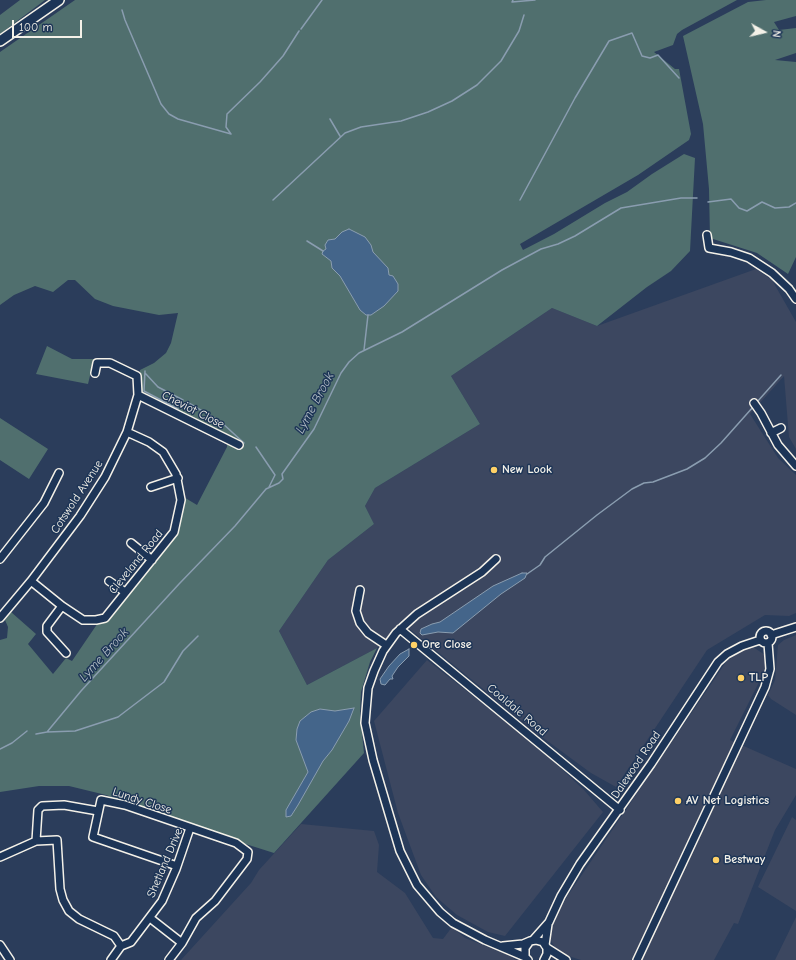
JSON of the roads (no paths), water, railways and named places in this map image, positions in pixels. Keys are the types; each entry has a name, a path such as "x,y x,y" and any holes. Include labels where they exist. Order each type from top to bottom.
{"main road":[{"path":"0,41 59,0"}],"street":[{"path":"707,235 709,248 730,252 749,258 772,273 796,299"},
{"name":"Cotswold Avenue","path":"0,618 31,581 80,516 101,484 127,432 138,395 137,376 110,363 97,363 95,373"},
{"name":"Cheviot Close","path":"138,395 239,445"},
{"path":"754,403 780,447 796,466"},
{"path":"771,433 781,428"},
{"name":"Cleveland Road","path":"31,581 62,606 83,620 105,618 174,532 181,500 178,478 163,452 149,442 127,432"},
{"path":"0,559 44,503 59,473"},
{"path":"151,487 178,478"},
{"path":"131,543 152,560"},
{"path":"496,559 482,572 417,614 400,629 386,646 368,688 365,723 373,760 400,852 417,885 440,912 468,932 527,959"},
{"path":"109,581 125,592"},
{"path":"360,590 356,611 360,623 368,633 386,646"},
{"path":"62,606 47,626 47,632 66,653"},
{"path":"637,960 765,687 770,669 768,643 772,639 771,634 796,627"},
{"name":"Coaldale Road","path":"400,629 620,810"},
{"name":"Dalewood Road","path":"531,941 548,922 580,864 620,810 718,662 727,654 742,646 760,640 759,635 762,632 766,631 771,634"},
{"path":"760,640 762,643 768,643"},
{"name":"Lundy Close","path":"177,866 93,838 101,800 112,802 190,828"},
{"path":"36,841 38,810 42,806 64,805 98,811"},
{"name":"Shetland Drive","path":"111,960 121,946 131,942 150,918 168,889 190,828 239,845 248,855 247,859 215,901 196,918 182,943"},
{"path":"0,857 36,841 57,840 62,900 69,911 80,919 114,936 121,946"},
{"path":"150,918 182,943 169,960"},
{"name":"Dalewood Road","path":"544,960 547,954 546,946 548,922"},
{"path":"499,946 510,946 539,940 566,960"},
{"path":"527,959 525,948 531,941"},
{"path":"0,945 10,960"}],"waterway":[{"path":"301,29 322,0"},
{"path":"513,0 512,2 535,0"},
{"path":"122,10 161,104 169,114 178,119 231,134 226,127 227,114 260,82 283,56 299,31"},
{"path":"273,200 345,133 361,127 401,121 428,112 452,101 477,85 501,61 519,31 524,15"},
{"path":"520,200 575,98 609,41 632,33 642,56 650,58 658,55 679,78"},
{"path":"330,119 340,136"},
{"name":"Lyme Brook","path":"36,734 47,732 81,691 179,584 235,526 266,489 279,483 283,479 282,474 314,429 341,373 349,362 359,353 402,332 502,270 541,249 558,244 575,236 621,208 681,198 697,198"},
{"name":"Lyme Brook","path":"708,202 731,199 739,208 747,211 762,202 775,208 789,207 796,203"},
{"path":"307,241 323,251"},
{"path":"364,350 368,315"},
{"path":"145,371 144,391 178,409"},
{"path":"145,373 158,387 183,400"},
{"path":"757,402 781,375"},
{"path":"187,402 221,422 244,443"},
{"path":"527,574 540,565 545,557 632,489 644,483 653,482 687,469 705,458 721,443 753,407"},
{"path":"256,447 275,475 269,487"},
{"path":"47,732 75,731 118,717 164,682 183,651 198,636"},
{"name":"Lyme Brook","path":"0,749 12,743 27,731"}],"place":[{"name":"New Look","path":"494,470"},
{"name":"Ore Close","path":"414,645"},
{"name":"TLP","path":"741,678"},
{"name":"AV Net Logistics","path":"678,801"},
{"name":"Bestway","path":"716,860"}]}
